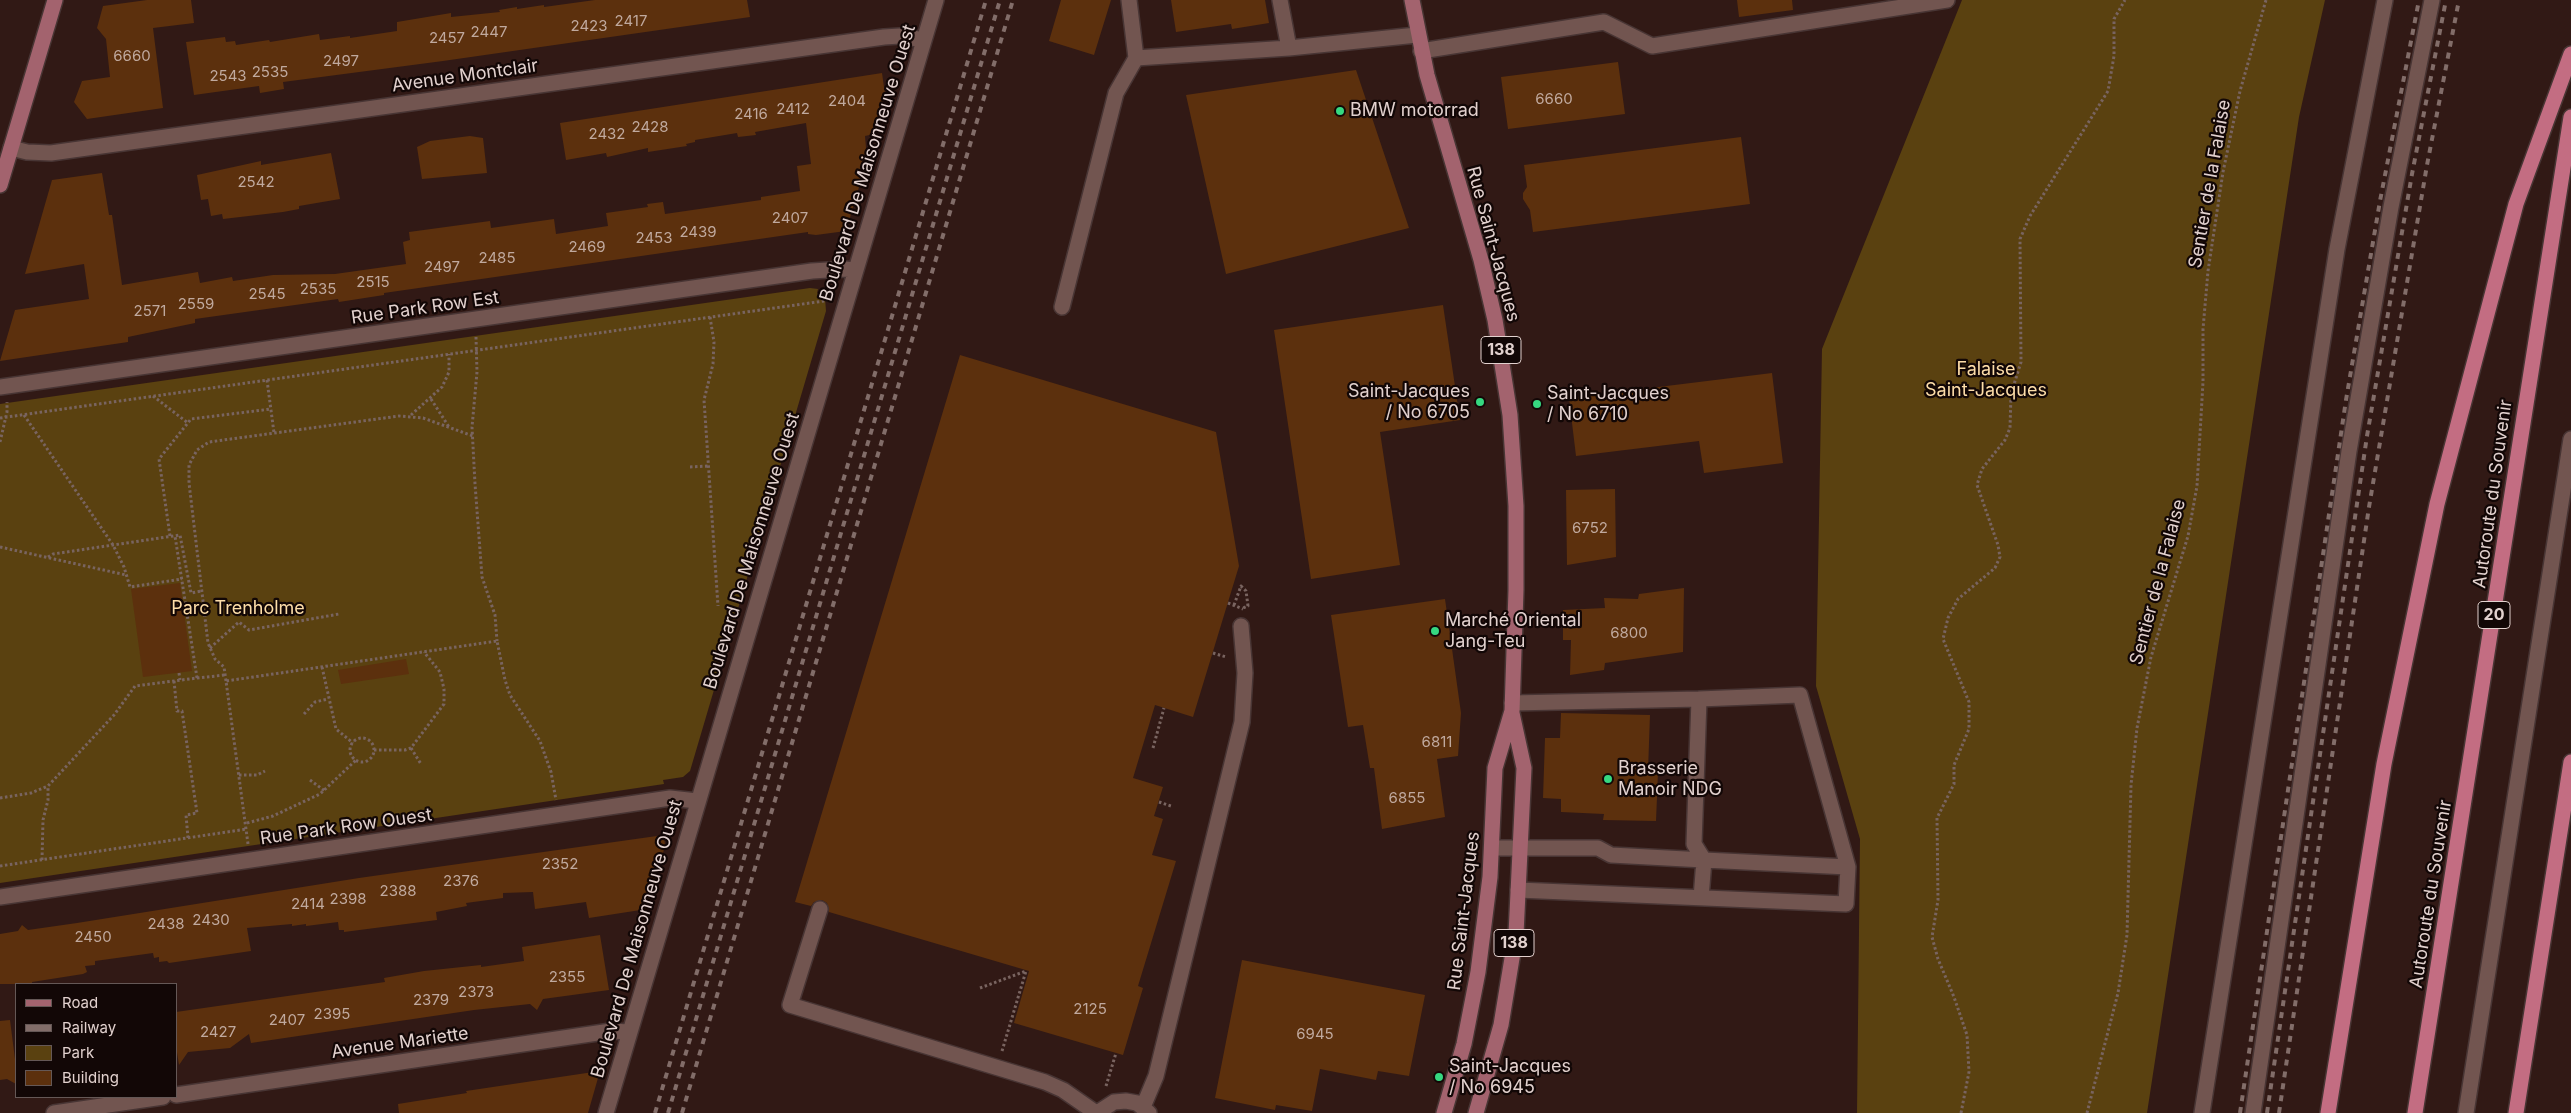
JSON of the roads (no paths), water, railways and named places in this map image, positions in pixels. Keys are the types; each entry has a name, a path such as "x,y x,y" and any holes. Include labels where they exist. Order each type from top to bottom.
{"highway":[{"path":"2328,1113 2384,764 2440,494 2516,204 2571,54"},
{"name":"Autoroute du Souvenir","path":"2415,1113 2571,117"},
{"path":"2516,1113 2571,762"}],"main road":[{"path":"0,185 54,0"},
{"name":"Rue Saint-Jacques","path":"1412,0 1421,51 1481,260 1495,320 1505,374 1514,457 1517,528 1512,707 1524,768 1516,934 1504,1010 1489,1073 1476,1113"},
{"name":"Rue Saint-Jacques","path":"1444,1113 1464,1044 1478,972 1492,848 1495,768 1512,707"}],"street":[{"name":"Boulevard De Maisonneuve Ouest","path":"606,1113 936,0"},
{"path":"1062,307 1116,93 1136,58 1130,0"},
{"path":"1280,0 1289,48"},
{"path":"1421,51 1604,22 1652,46 1947,0"},
{"path":"2202,1113 2337,249 2385,0"},
{"path":"2253,1113 2349,451 2391,207 2432,0"},
{"path":"1136,58 1289,48 1417,35"},
{"name":"Avenue Montclair","path":"11,148 27,152 51,153 874,38 900,36 924,40"},
{"name":"Rue Park Row Est","path":"0,387 818,270 855,270"},
{"path":"2466,1113 2571,439"},
{"path":"820,909 790,1006 1045,1082 1062,1090 1097,1113 1114,1102 1126,1101 1146,1110 1156,1076 1242,722 1246,673 1241,626"},
{"path":"1512,707 1800,695 1848,867 1846,904 1518,890"},
{"path":"1699,699 1694,844 1704,860 1701,898"},
{"name":"Rue Park Row Ouest","path":"0,897 670,798 697,801"},
{"path":"1492,848 1598,848 1612,855 1848,867"},
{"name":"Avenue Mariette","path":"178,1095 611,1031 630,1032"},
{"path":"54,1113 156,1098"}],"railway":[{"path":"655,1113 986,0"},
{"path":"668,1113 1000,0"},
{"path":"682,1113 1013,0"},
{"path":"2240,1113 2346,400 2380,201 2419,0"},
{"path":"2267,1113 2367,436 2412,174 2446,0"},
{"path":"2279,1113 2369,507 2427,165 2459,0"}],"place":[{"name":"BMW motorrad","path":"1340,111"},
{"name":"Saint-Jacques / No 6705","path":"1480,402"},
{"name":"Saint-Jacques / No 6710","path":"1537,404"},
{"name":"Marché Oriental Jang-Teu","path":"1435,631"},
{"name":"Brasserie Manoir NDG","path":"1608,779"},
{"name":"Saint-Jacques / No 6945","path":"1439,1077"}],"park label":[{"name":"Falaise Saint-Jacques","path":"1986,380"},
{"name":"Parc Trenholme","path":"238,609"}]}
